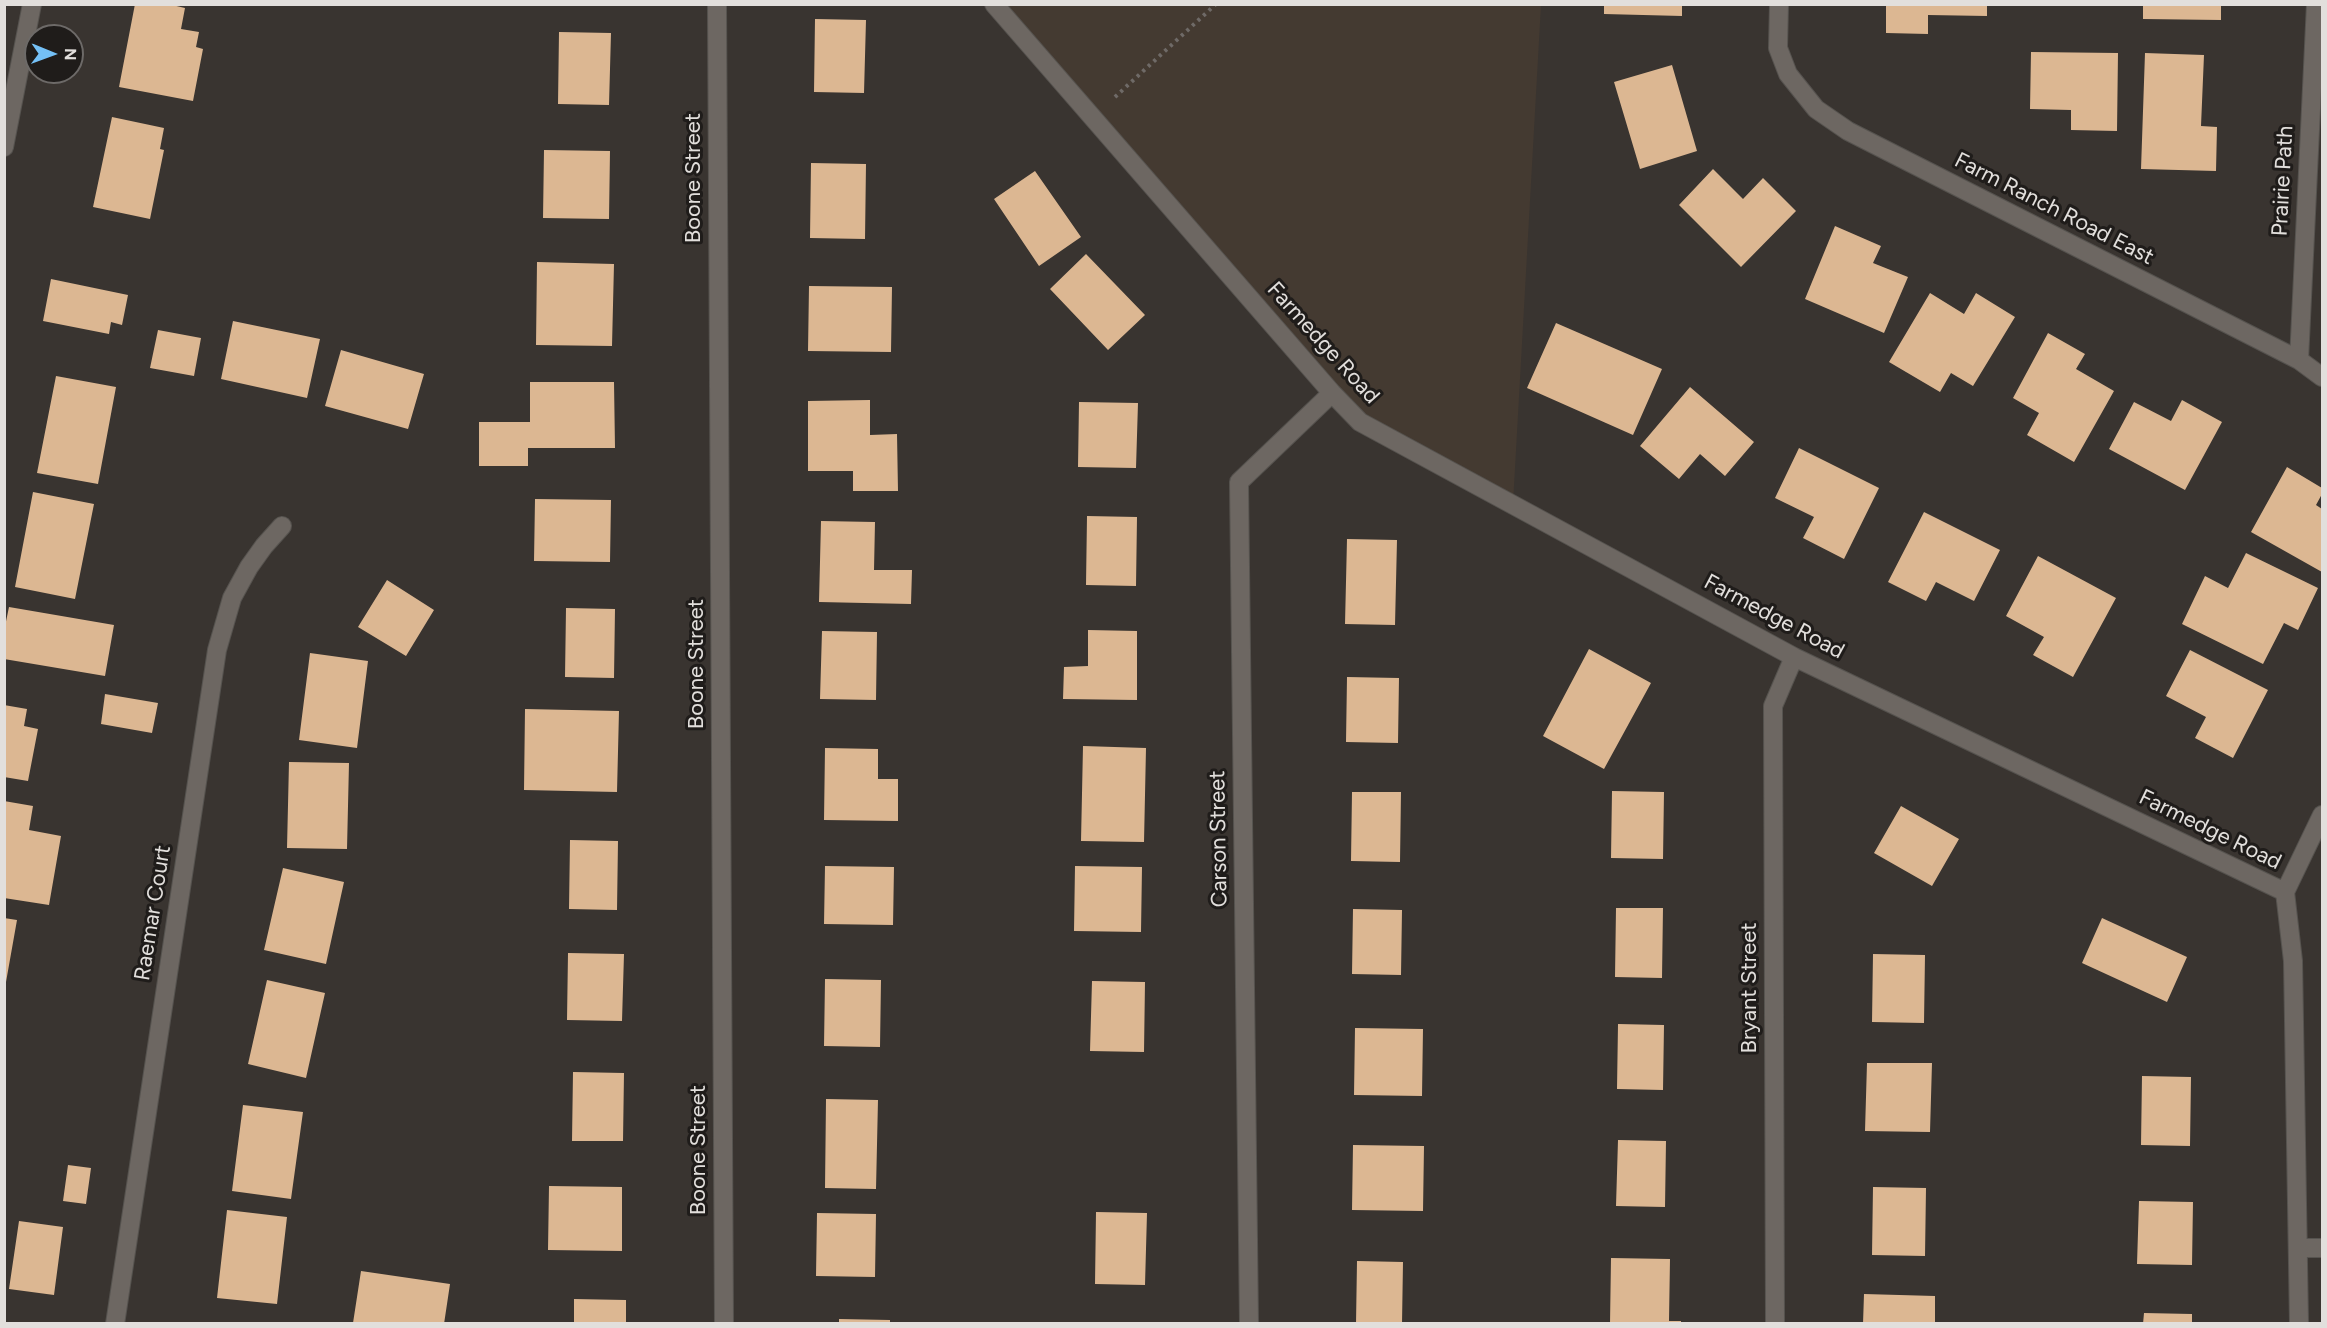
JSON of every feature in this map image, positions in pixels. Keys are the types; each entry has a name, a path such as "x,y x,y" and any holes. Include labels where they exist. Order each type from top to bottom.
{"street":[{"path":"4,147 32,4"},
{"name":"Boone Street","path":"717,4 724,1323"},
{"name":"Farmedge Road","path":"994,4 1332,393 1360,422 1794,657 2285,892 2293,961 2299,1323"},
{"name":"Farm Ranch Road East","path":"1779,4 1778,48 1788,74 1816,109 1848,131 2299,360 2322,376"},
{"name":"Prairie Path","path":"2299,360 2316,4"},
{"name":"Carson Street","path":"1249,1323 1239,482 1332,393"},
{"name":"Raemar Court","path":"115,1323 217,650 232,598 249,567 282,526"},
{"name":"Bryant Street","path":"1775,1323 1773,706 1794,657"},
{"path":"2285,892 2322,815"},
{"path":"2298,1248 2322,1248"}],"path":[{"path":"1092,118 1216,4"}],"shaded area":[{"path":"1002,5 1541,5 1513,504 1364,418"}],"building":[{"path":"135,4 168,4 185,8 181,29 199,32 196,47 203,49 193,101 119,87"},
{"path":"1604,4 1682,4 1682,16 1604,14"},
{"path":"1886,4 1987,4 1987,16 1928,15 1928,34 1886,33"},
{"path":"2143,4 2221,4 2221,20 2143,19"},
{"path":"815,19 866,20 864,93 814,92"},
{"path":"559,32 611,33 609,105 558,104"},
{"path":"2031,52 2118,53 2117,131 2071,130 2071,110 2030,109"},
{"path":"2145,53 2204,55 2201,126 2217,127 2216,171 2141,169"},
{"path":"1672,65 1697,151 1640,169 1614,82"},
{"path":"112,117 164,128 160,149 164,150 150,219 93,207"},
{"path":"544,150 610,151 609,219 543,218"},
{"path":"811,163 866,164 865,239 810,238"},
{"path":"1713,169 1743,199 1763,178 1796,211 1741,267 1679,205"},
{"path":"1035,171 1081,237 1039,266 994,199"},
{"path":"1835,226 1881,246 1873,263 1908,277 1884,333 1805,299"},
{"path":"1086,254 1145,315 1108,350 1050,289"},
{"path":"537,262 614,264 612,346 536,345"},
{"path":"51,279 128,295 122,325 111,322 109,334 43,321"},
{"path":"809,286 892,287 891,352 808,351"},
{"path":"1930,293 1964,314 1976,293 2015,317 1973,386 1951,373 1940,392 1889,362"},
{"path":"233,321 320,339 307,398 221,379"},
{"path":"1556,323 1662,369 1633,435 1527,388"},
{"path":"158,330 201,338 194,376 150,368"},
{"path":"2048,333 2085,354 2076,369 2114,391 2074,462 2027,435 2039,413 2013,398"},
{"path":"341,350 424,374 408,429 325,406"},
{"path":"56,376 116,387 98,484 37,473"},
{"path":"530,382 614,382 615,448 528,448 528,466 479,466 479,422 530,422"},
{"path":"1690,387 1754,442 1725,476 1700,454 1679,479 1640,446"},
{"path":"870,400 870,435 897,434 898,491 853,491 853,471 808,471 808,401"},
{"path":"2182,400 2222,422 2185,490 2109,449 2134,402 2171,421"},
{"path":"1079,402 1138,403 1136,468 1078,467"},
{"path":"1799,448 1879,488 1844,559 1803,538 1814,517 1775,498"},
{"path":"2287,467 2322,488 2322,494 2316,505 2322,509 2322,572 2251,532"},
{"path":"33,492 94,504 75,599 15,587"},
{"path":"535,499 611,500 610,562 534,561"},
{"path":"1924,512 2000,550 1974,601 1936,582 1926,601 1888,582"},
{"path":"1087,516 1137,517 1136,586 1086,585"},
{"path":"821,521 875,522 874,570 912,570 911,604 819,602"},
{"path":"1347,539 1397,540 1395,625 1345,624"},
{"path":"2246,553 2318,588 2298,630 2284,623 2263,664 2182,624 2205,576 2228,588"},
{"path":"2038,556 2116,598 2073,677 2033,655 2044,637 2006,616"},
{"path":"387,580 434,610 406,656 358,627"},
{"path":"9,607 114,625 105,676 4,659 4,631"},
{"path":"566,608 615,609 614,678 565,677"},
{"path":"1088,630 1137,631 1137,700 1063,699 1064,667 1088,666"},
{"path":"822,631 877,632 876,700 820,699"},
{"path":"1589,649 1651,683 1604,769 1543,736"},
{"path":"2190,650 2268,690 2233,758 2195,738 2206,717 2166,696"},
{"path":"310,653 368,661 357,748 299,740"},
{"path":"1347,677 1399,678 1398,743 1346,742"},
{"path":"105,694 158,703 152,733 101,724"},
{"path":"4,705 27,709 24,726 38,729 28,781 4,777"},
{"path":"525,709 619,711 617,792 524,790"},
{"path":"1083,746 1146,748 1144,842 1081,841"},
{"path":"825,748 878,749 878,779 898,779 898,821 824,820"},
{"path":"289,762 349,763 347,849 287,848"},
{"path":"1612,791 1664,792 1663,859 1611,858"},
{"path":"1352,792 1401,792 1400,862 1351,861"},
{"path":"4,801 33,806 29,830 61,836 49,905 4,898"},
{"path":"1901,806 1959,839 1932,886 1874,853"},
{"path":"570,840 618,841 617,910 569,909"},
{"path":"825,866 894,867 893,925 824,924"},
{"path":"1075,866 1142,867 1141,932 1074,931"},
{"path":"283,868 344,882 326,964 264,950"},
{"path":"1616,908 1663,908 1662,978 1615,977"},
{"path":"1353,909 1402,910 1401,975 1352,974"},
{"path":"4,918 17,920 6,982 4,982"},
{"path":"2102,918 2187,957 2167,1002 2082,963"},
{"path":"568,953 624,954 622,1021 567,1020"},
{"path":"1873,954 1925,955 1924,1023 1872,1022"},
{"path":"825,979 881,980 880,1047 824,1046"},
{"path":"267,980 325,993 306,1078 248,1064"},
{"path":"1092,981 1145,982 1144,1052 1090,1051"},
{"path":"1618,1024 1664,1025 1663,1090 1617,1089"},
{"path":"1355,1028 1423,1029 1422,1096 1354,1095"},
{"path":"1867,1063 1932,1063 1930,1132 1865,1131"},
{"path":"573,1072 624,1073 623,1141 572,1141"},
{"path":"2142,1076 2191,1077 2190,1146 2141,1145"},
{"path":"826,1099 878,1100 876,1189 825,1188"},
{"path":"243,1105 303,1112 291,1199 232,1191"},
{"path":"1618,1140 1666,1141 1665,1207 1616,1206"},
{"path":"1353,1145 1424,1146 1423,1211 1352,1210"},
{"path":"68,1165 91,1168 86,1204 63,1201"},
{"path":"549,1186 622,1187 622,1251 548,1250"},
{"path":"1873,1187 1926,1188 1925,1256 1872,1255"},
{"path":"2139,1201 2193,1202 2192,1265 2137,1264"},
{"path":"227,1210 287,1217 277,1304 217,1298"},
{"path":"1096,1212 1147,1213 1145,1285 1095,1284"},
{"path":"817,1213 876,1214 875,1277 816,1276"},
{"path":"19,1221 63,1227 54,1295 9,1289"},
{"path":"1611,1258 1670,1259 1669,1321 1681,1321 1681,1324 1610,1324"},
{"path":"1357,1261 1403,1262 1402,1324 1356,1324"},
{"path":"361,1271 450,1284 444,1324 353,1323"},
{"path":"1864,1294 1935,1296 1935,1324 1863,1324"},
{"path":"574,1299 626,1300 626,1324 574,1324"},
{"path":"2144,1313 2192,1314 2192,1324 2143,1324"},
{"path":"839,1319 890,1320 890,1324 839,1324"}]}
